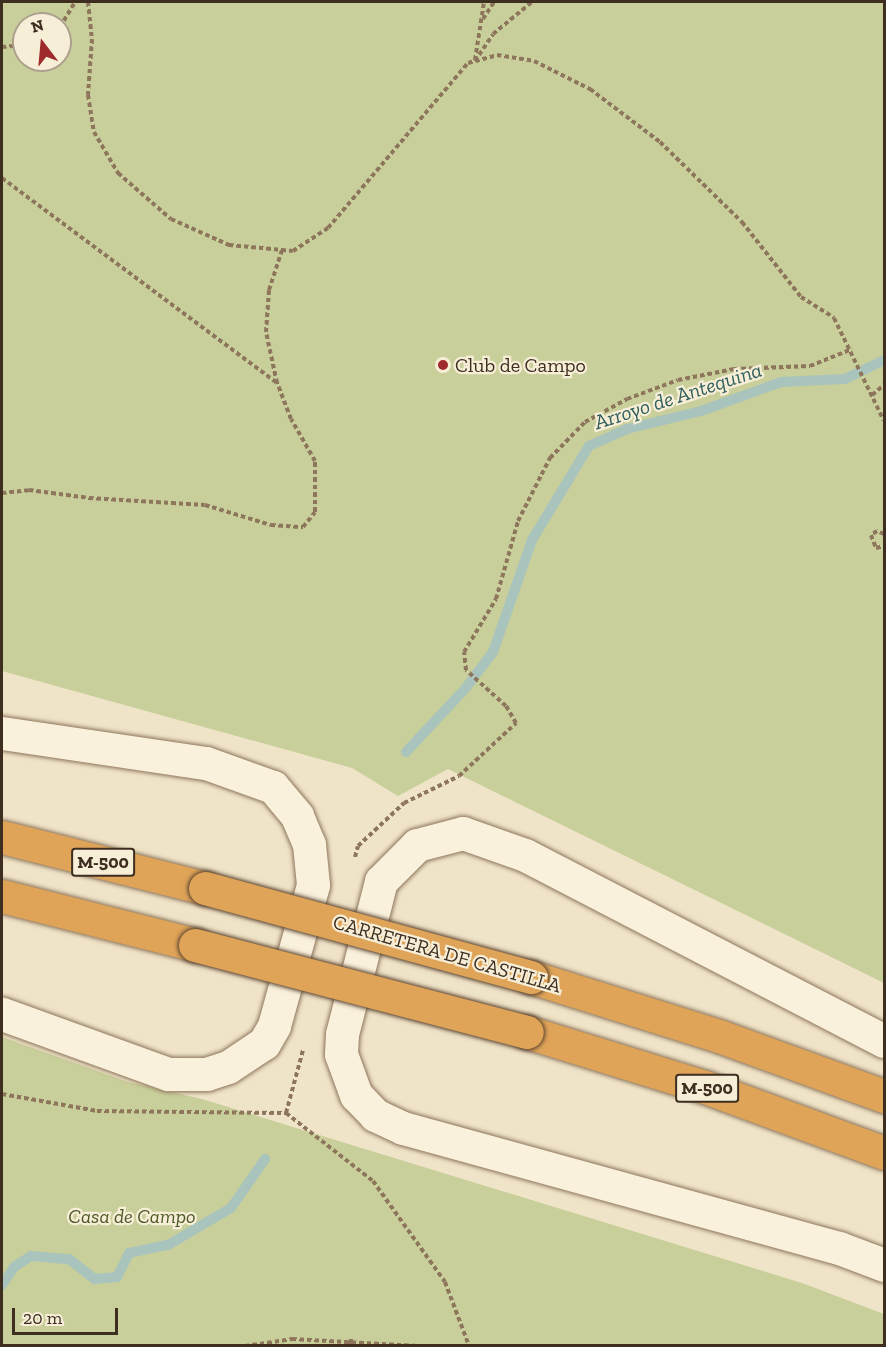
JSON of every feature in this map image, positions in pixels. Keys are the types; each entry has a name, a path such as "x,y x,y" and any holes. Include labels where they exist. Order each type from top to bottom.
{"highway":[{"name":"CARRETERA DE CASTILLA","path":"2,837 205,888 531,976 719,1036 885,1096"},
{"name":"M-500","path":"2,896 526,1032 705,1087 885,1153"}],"lane":[{"path":"2,733 206,763 273,787 297,816 309,844 313,885 274,1026 264,1043 228,1067 207,1074 168,1074 2,1014"},
{"path":"885,1041 525,855 462,833 417,845 381,880 342,1034 340,1054 356,1095 375,1115 403,1128 838,1248 885,1265"}],"path":[{"path":"88,2 91,114 94,132 118,173 171,219 229,245 293,251 328,228 468,63 497,55 534,61 590,89 651,136 742,222 801,297 834,318 852,349 885,421"},
{"path":"474,61 484,2"},
{"path":"481,22 494,2"},
{"path":"474,61 493,34 532,2"},
{"path":"2,178 277,383"},
{"path":"2,493 29,490 89,498 205,505 272,525 303,527 315,512 315,461 291,419 277,383 266,333 270,290 282,250"},
{"path":"459,776 516,723 506,706 466,670 464,652 496,599 518,521 550,458 585,422 627,399 678,380 734,369 810,366 852,349"},
{"path":"872,395 885,385"},
{"path":"885,534 877,531 871,535 876,548 885,546"},
{"path":"2,1094 98,1111 286,1113 373,1181 445,1282 469,1346"},
{"path":"245,1346 292,1339 351,1339 418,1346"},
{"path":"351,1339 351,1346"}],"green space":[{"name":"Club de Campo","path":"2,2 884,2 884,983 448,769 398,796 352,768 2,671"},
{"name":"Casa de Campo","path":"2,1037 128,1082 202,1099 802,1283 884,1314 884,1345 2,1345"}],"waterway":[{"name":"Arroyo de Antequina","path":"406,752 465,689 493,652 532,540 589,446 627,429 701,411 781,382 845,379 884,360"},
{"name":"Arroyo de Antequina","path":"2,1285 14,1267 31,1256 69,1259 95,1279 117,1277 129,1253 168,1245 231,1208 265,1159"}],"place":[{"name":"Club de Campo","path":"443,365"}]}
